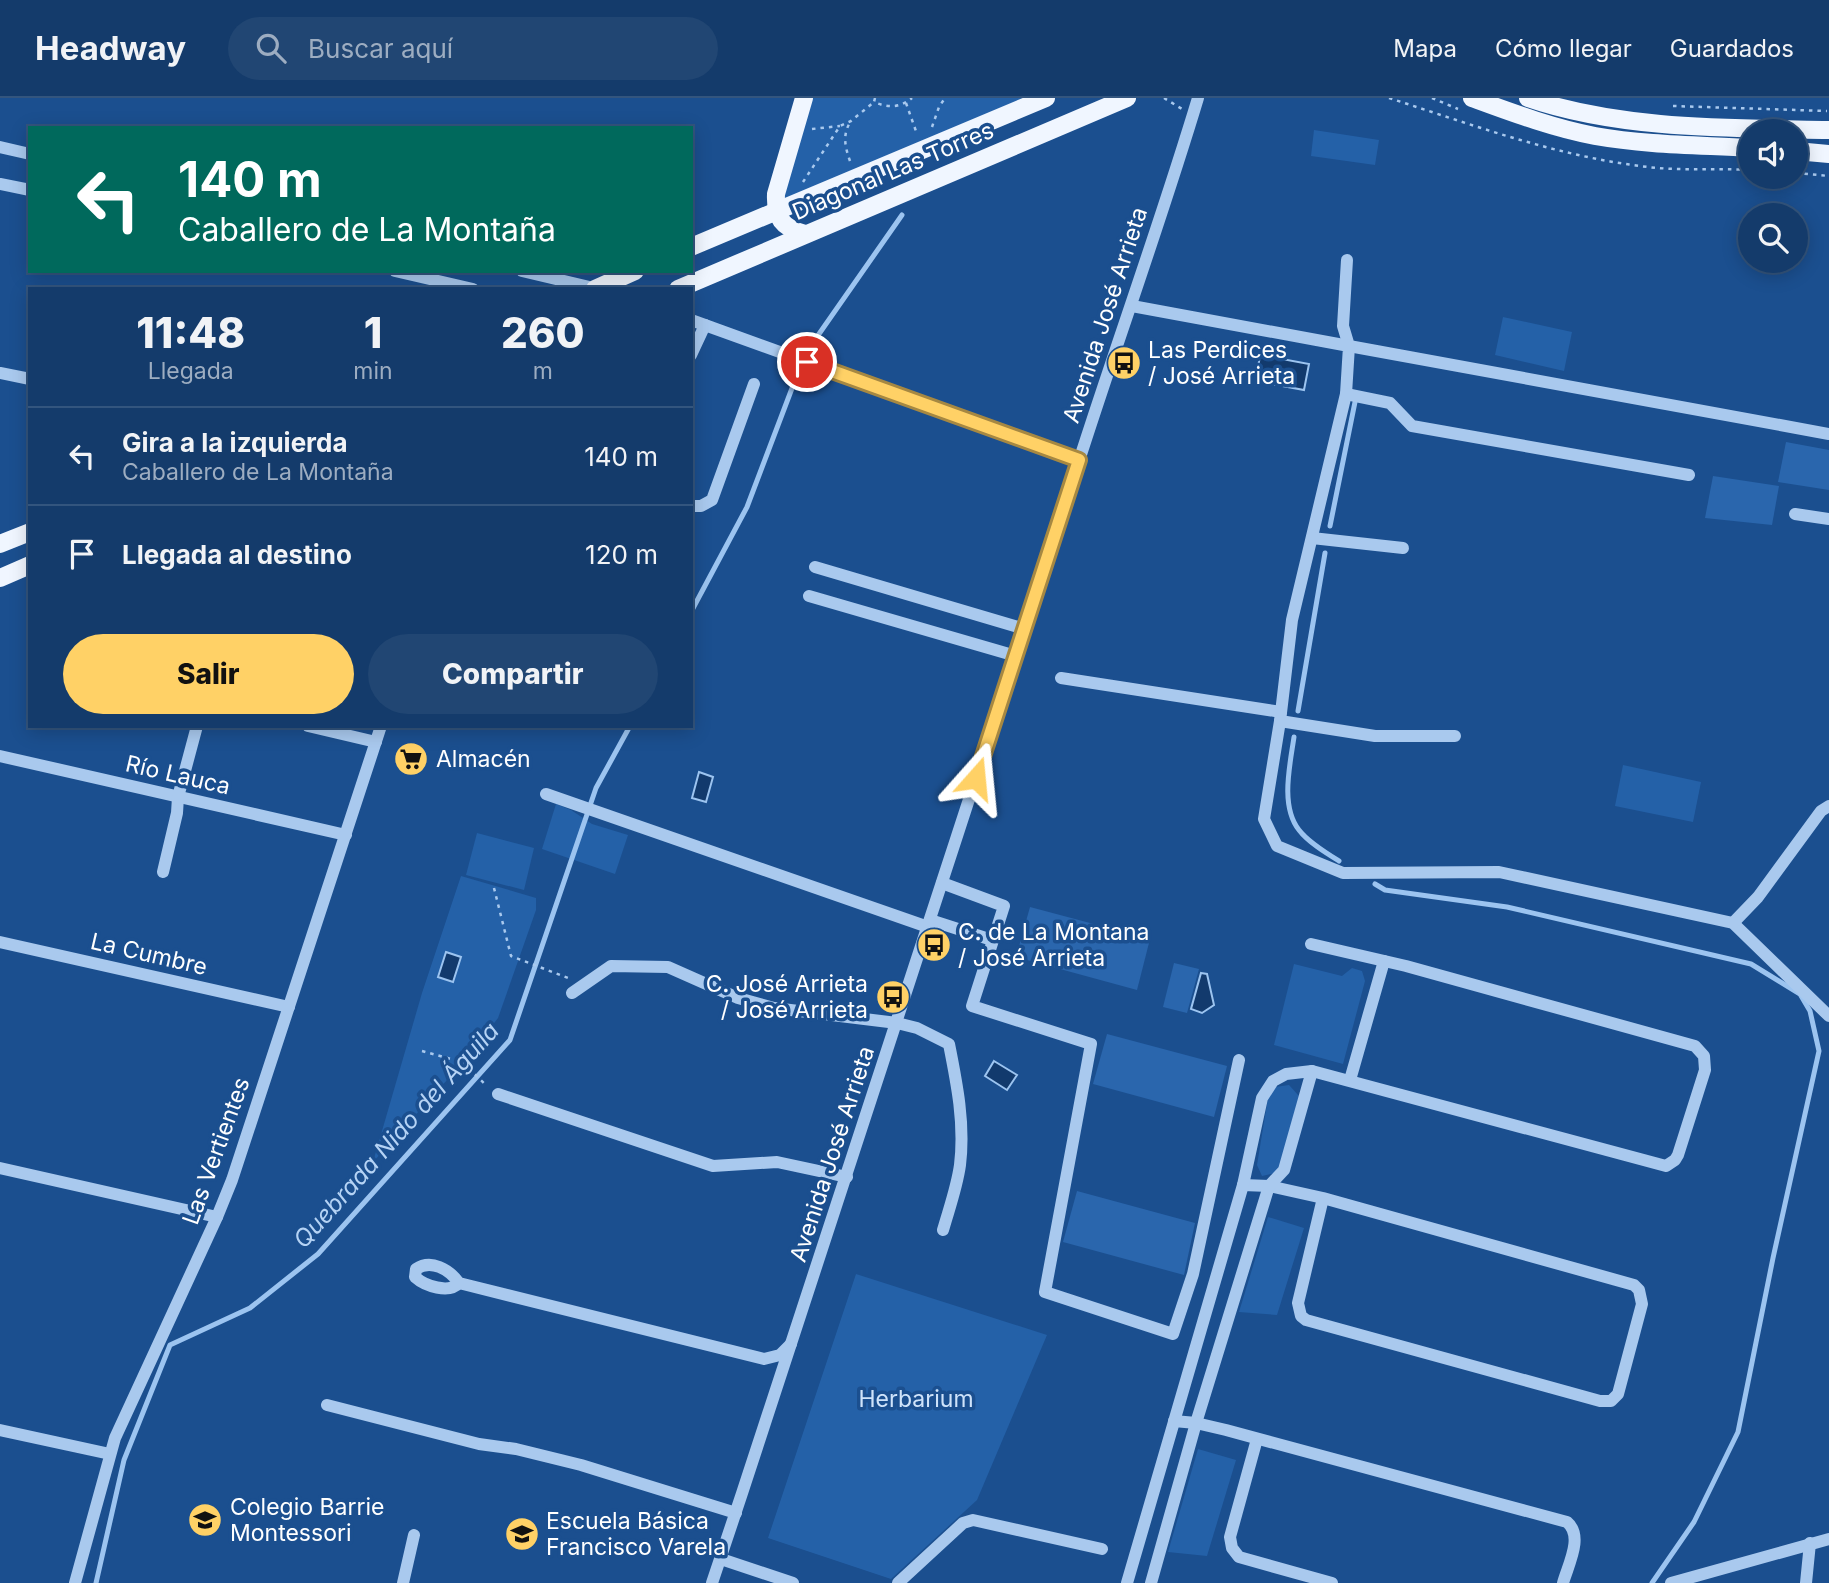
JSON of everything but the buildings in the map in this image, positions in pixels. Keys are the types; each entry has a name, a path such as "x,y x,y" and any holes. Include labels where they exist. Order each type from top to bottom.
{"main road":[{"path":"804,98 776,194 775,210 787,228 805,234"},
{"name":"Diagonal Las Torres","path":"693,246 1045,98"},
{"name":"Diagonal Las Torres","path":"683,287 1127,98"},
{"path":"1472,98 1534,121 1594,136 1657,144 1738,147"},
{"path":"1528,98 1598,115 1657,123 1829,130"},
{"path":"1808,152 1829,154"},
{"path":"601,287 631,273"},
{"path":"0,544 28,533"},
{"path":"0,578 28,566"}],"street":[{"name":"Avenida José Arrieta","path":"712,1583 1198,98"},
{"path":"0,147 28,154"},
{"path":"0,184 28,190"},
{"path":"1347,260 1343,326 1349,345 1346,394 1292,620 1281,716 1264,819 1277,846 1343,873 1499,872 1733,923 1829,1016"},
{"path":"404,273 465,287"},
{"path":"530,273 589,287"},
{"path":"1132,306 1829,433"},
{"path":"693,321 1079,460"},
{"path":"693,351 705,325"},
{"path":"0,373 28,379"},
{"path":"693,506 701,506 712,500 754,384"},
{"path":"1346,394 1390,403 1412,426 1689,475"},
{"path":"1795,514 1829,519"},
{"path":"1312,538 1403,548"},
{"path":"815,567 1025,629"},
{"path":"809,596 1016,656"},
{"path":"1062,678 1281,716 1375,736 1455,736"},
{"path":"163,872 177,813 178,797 196,728"},
{"path":"316,728 376,742"},
{"name":"Las Vertientes","path":"75,1583 115,1438 217,1217 380,728"},
{"name":"Río Lauca","path":"0,756 346,835"},
{"path":"546,794 929,923 992,940"},
{"path":"1733,923 1758,897 1821,811 1829,806"},
{"path":"942,883 1004,906 972,1006 1091,1044 1045,1292 1173,1334 1193,1274 1239,1060"},
{"name":"La Cumbre","path":"0,942 289,1007"},
{"path":"1127,1583 1243,1185 1262,1098 1273,1082 1286,1074 1312,1071 1666,1166 1678,1155 1705,1070 1704,1056 1695,1046 1384,961 1311,944"},
{"path":"1350,1080 1384,961"},
{"path":"572,993 611,966 668,967 738,998 774,1008 897,1023 917,1028 949,1044 962,1131 960,1167 943,1230"},
{"path":"1151,1583 1196,1423 1269,1186 1284,1170 1312,1071"},
{"path":"498,1094 713,1166 777,1161 847,1177"},
{"path":"0,1168 217,1217"},
{"path":"1243,1185 1269,1186 1323,1198 1634,1285 1639,1290 1642,1304 1618,1394 1611,1401 1600,1401 1306,1320 1301,1316 1298,1303 1323,1198"},
{"path":"459,1283 764,1359 780,1355 793,1341"},
{"path":"764,1359 775,1370 776,1393"},
{"path":"327,1405 479,1444 516,1449 581,1465 736,1513"},
{"path":"1174,1421 1196,1423 1567,1521 1575,1537 1563,1583"},
{"path":"0,1430 110,1454"},
{"path":"1257,1440 1230,1537 1234,1553 1239,1557 1332,1583"},
{"path":"898,1583 963,1523 973,1520 1102,1549"},
{"path":"403,1583 414,1535"},
{"path":"1671,1583 1829,1539"},
{"path":"1806,1583 1810,1544"},
{"path":"720,1559 793,1583"}],"path":[{"path":"857,177 845,144 846,128 874,100 891,107 906,103 912,98"},
{"path":"923,150 945,98"},
{"path":"1164,98 1193,114"},
{"path":"906,103 923,150"},
{"path":"1663,106 1829,111"},
{"path":"795,126 817,130 851,121"},
{"path":"794,190 804,180 840,126"},
{"path":"1808,174 1829,176"},
{"path":"494,888 511,956 584,985"},
{"path":"422,1051 462,1062 482,1082"}],"green space":[{"path":"807,98 1024,98 777,202"},
{"path":"1314,130 1379,140 1375,165 1311,156"},
{"path":"1503,317 1572,332 1564,371 1495,355"},
{"path":"1623,765 1701,782 1693,822 1615,806"},
{"path":"556,804 592,824 628,835 615,874 542,849"},
{"path":"477,833 534,848 524,890 466,875"},
{"path":"461,876 536,898 536,910 498,1018 466,1059 373,1162 422,993"},
{"path":"1294,964 1342,976 1352,968 1362,971 1365,981 1343,1064 1274,1045"},
{"path":"1289,1085 1299,1096 1281,1164 1275,1173 1262,1176 1257,1165 1268,1098 1275,1087"},
{"path":"1268,1217 1304,1228 1277,1315 1239,1312"},
{"name":"Herbarium","path":"856,1274 1047,1335 977,1500 891,1579 768,1538"},
{"path":"1198,1449 1236,1460 1207,1556 1168,1552"}],"shaded area":[{"path":"1260,355 1309,364 1304,390 1256,381"},
{"path":"699,772 713,777 706,802 692,798"},
{"path":"446,952 461,957 453,982 438,977"},
{"path":"1201,973 1207,974 1214,1005 1202,1013 1191,1009"},
{"path":"994,1061 1017,1075 1007,1090 985,1076"}],"waterway":[{"name":"Quebrada Nido del Águila","path":"812,344 902,215"},
{"name":"Quebrada Nido del Águila","path":"693,608 747,507 794,383"},
{"path":"1330,526 1355,402"},
{"path":"1298,711 1325,553"},
{"name":"Quebrada Nido del Águila","path":"96,1583 124,1460 170,1345 250,1308 318,1254 510,1040 596,788 629,728"},
{"path":"1294,737 1288,785 1293,820 1307,839 1339,861"},
{"path":"1375,884 1385,890 1507,907 1751,964 1800,994 1810,1011 1819,1051 1738,1432 1694,1522 1652,1583"}],"place":[{"name":"Las Perdices / José Arrieta","path":"1124,363"},
{"name":"Almacén","path":"411,759"},
{"name":"C. de La Montana / José Arrieta","path":"934,945"},
{"name":"C. José Arrieta / José Arrieta","path":"893,997"},
{"name":"Colegio Barrie Montessori","path":"205,1520"},
{"name":"Escuela Básica Francisco Varela","path":"522,1534"}],"route":[{"path":"807,362 1079,460 976,778"}]}
